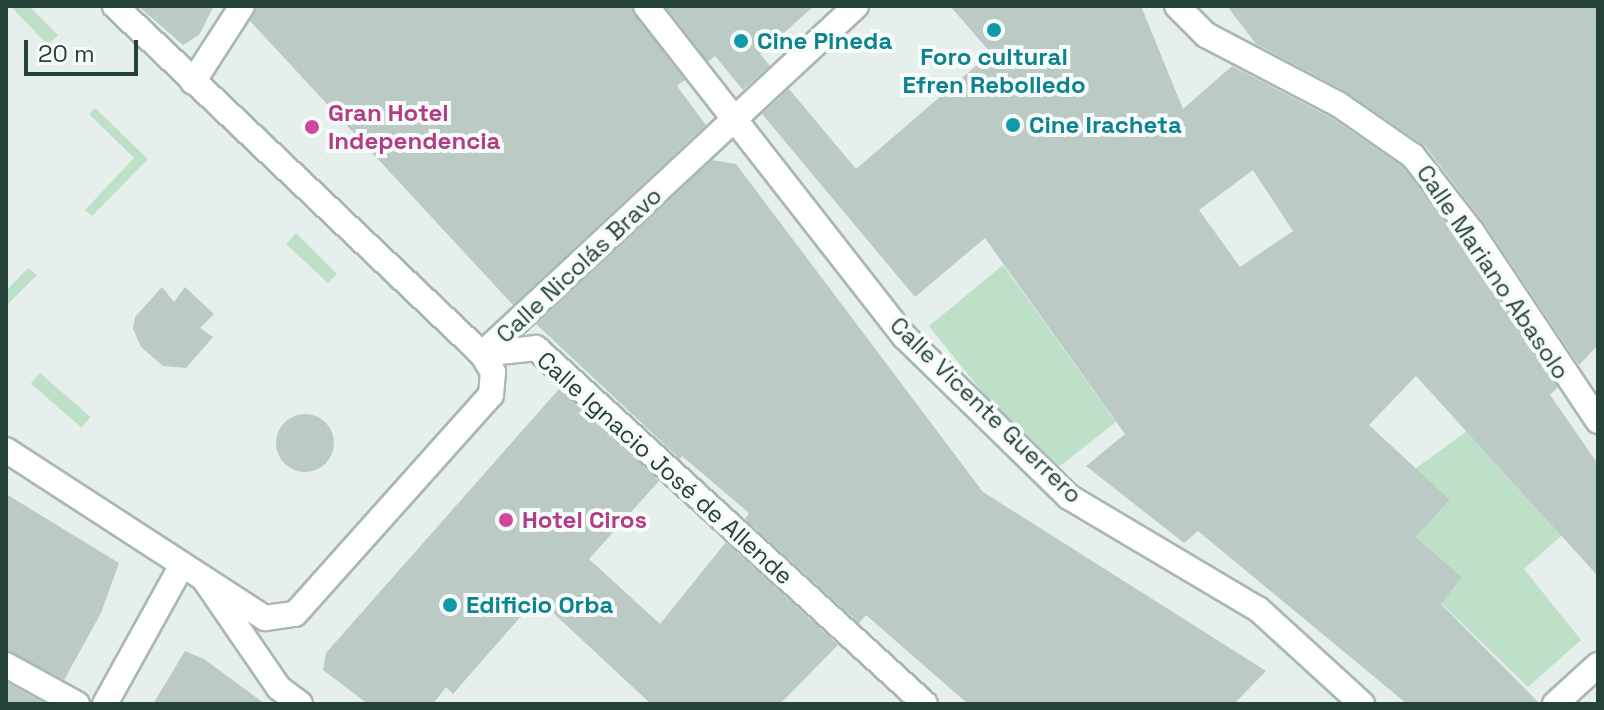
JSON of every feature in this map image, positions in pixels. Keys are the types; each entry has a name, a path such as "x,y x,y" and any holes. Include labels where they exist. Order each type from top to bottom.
{"street":[{"path":"115,6 482,354"},
{"path":"193,82 242,6"},
{"name":"Calle Vicente Guerrero","path":"646,6 738,118 905,337 1069,497 1258,609 1362,704"},
{"name":"Calle Nicolás Bravo","path":"6,450 265,618 295,614 491,395 493,372 482,354 856,6"},
{"name":"Calle Mariano Abasolo","path":"1177,6 1206,35 1338,104 1413,156 1472,232 1598,421"},
{"name":"Calle Ignacio José de Allende","path":"482,354 536,348 925,704"},
{"path":"105,704 182,565"},
{"path":"204,579 279,688 300,704"},
{"path":"6,665 77,704"},
{"path":"1555,704 1598,665"}],"green space":[{"path":"10,6 29,6 58,35 48,45"},
{"path":"95,108 148,159 92,216 85,210 134,158 89,114"},
{"path":"296,233 337,274 328,283 286,244"},
{"path":"1003,265 1116,422 1060,466 1053,465 987,398 929,326"},
{"path":"28,268 37,275 6,306 6,291"},
{"path":"40,373 91,417 81,428 31,384"},
{"path":"1467,431 1531,502 1580,519 1524,569 1581,640 1528,687 1441,603 1462,577 1416,537 1450,500 1415,469"}],"building":[{"path":"138,6 214,6 199,35 183,45"},
{"path":"257,6 631,6 685,80 677,86 706,125 513,305 250,21"},
{"name":"Cine Pineda","path":"665,6 814,6 760,54 770,66 743,90 715,56 708,62"},
{"path":"950,6 1141,6 1183,109 1232,66 1330,117 1403,167 1460,241 1558,387 1550,395 1598,464 1598,576 1416,376 1369,425 1450,500 1416,537 1462,577 1441,604 1540,704 1407,704 1198,531 1184,543 1086,466 1125,434 985,238 915,297 762,114 789,89 856,169 991,53","holes":["1253,170 1293,231 1240,267 1199,210"]},
{"path":"1227,6 1598,6 1598,345 1579,365 1484,223 1425,146 1345,91 1256,44"},
{"path":"712,160 736,164 983,492 1266,671 1234,704 968,704 866,615 859,623 745,519 749,513 682,456 680,459 536,324"},
{"path":"162,287 174,302 185,287 214,314 200,328 213,337 186,368 163,366 141,347 133,329 135,317"},
{"path":"559,389 659,481 589,559 660,624 726,542 838,645 780,704 651,704 537,598 453,694 446,687 433,704 368,704 323,670 326,653"},
{"path":"305,414 316,416 325,423 332,432 332,454 325,463 316,470 305,472 294,470 285,463 278,454 276,443 278,432 285,423 294,416"},
{"path":"6,494 119,563 101,613 64,680 6,650"},
{"path":"185,651 204,659 265,704 153,704"},
{"path":"6,682 46,704 6,704"}],"place":[{"name":"Foro cultural Efren Rebolledo","path":"994,30"},
{"name":"Cine Pineda","path":"741,41"},
{"name":"Cine Iracheta","path":"1013,125"},
{"name":"Gran Hotel Independencia","path":"312,127"},
{"name":"Hotel Ciros","path":"506,520"},
{"name":"Edificio Orba","path":"450,605"}]}
